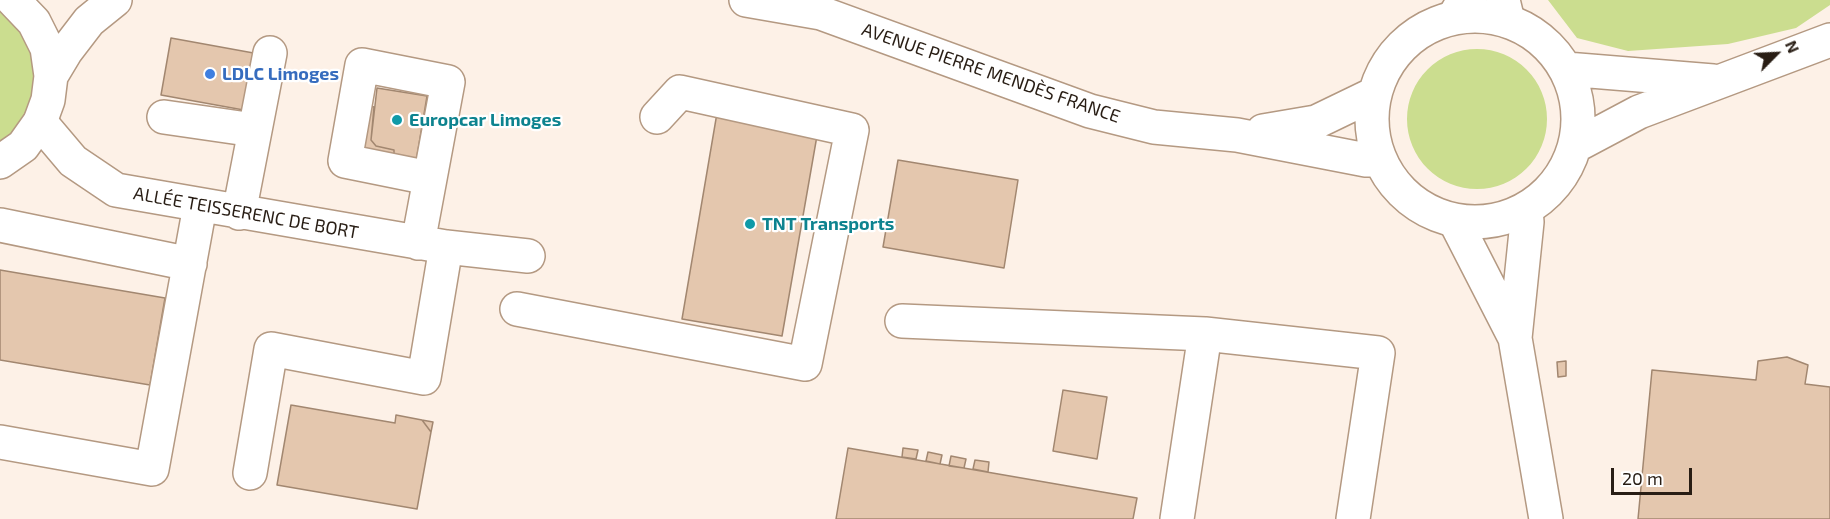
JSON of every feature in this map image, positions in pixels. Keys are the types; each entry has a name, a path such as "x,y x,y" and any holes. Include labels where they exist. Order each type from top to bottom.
{"main road":[{"path":"0,162 23,146 40,122 48,100 51,76 47,48 34,22 15,0"},
{"path":"51,76 66,51 89,21 115,0"},
{"name":"AVENUE PIERRE MENDÈS FRANCE","path":"746,0 821,13 1090,111 1154,128 1237,135 1316,148 1366,160 1379,159"},
{"path":"1459,9 1481,15 1506,10 1544,43 1566,69 1576,93 1579,119 1575,146 1565,171 1548,193 1526,210 1503,219 1479,223 1455,221 1423,209 1397,187 1379,159 1371,126 1374,94 1385,67 1403,44 1426,27 1459,9"},
{"path":"1575,146 1640,112 1830,40"},
{"path":"239,213 270,53"},
{"path":"1566,69 1724,82"},
{"path":"517,309 805,364 852,130 680,92 657,117"},
{"name":"AVENUE PIERRE MENDÈS FRANCE","path":"1237,135 1316,122 1374,94"},
{"path":"164,117 254,130"},
{"name":"ALLÉE TEISSERENC DE BORT","path":"40,122 73,161 116,190 432,245 528,256"},
{"path":"250,473 271,349 424,378 432,245 429,178"},
{"path":"0,442 152,469 200,206"},
{"path":"1526,210 1527,222 1515,338 1546,519"},
{"path":"1455,221 1515,338"},
{"path":"0,225 190,264"},
{"path":"902,321 1205,334 1378,353 1353,519"},
{"path":"1177,519 1205,334"}],"green space":[{"path":"1548,0 1830,0 1830,5 1796,28 1728,44 1628,51 1577,38"},
{"path":"0,6 9,11 36,56 38,84 30,110 13,133 0,141"},
{"path":"1477,49 1504,54 1526,70 1542,92 1547,119 1542,146 1526,168 1504,184 1477,189 1450,184 1428,168 1412,146 1407,119 1412,92 1428,70 1450,54"}],"building":[{"name":"LDLC Limoges","path":"171,38 259,54 249,111 161,95"},
{"name":"Europcar Limoges","path":"377,88 427,96 416,162 394,154 394,150 376,146 371,140"},
{"path":"370,106 374,107 371,140 376,146 394,150 394,154 362,149"},
{"name":"TNT Transports","path":"717,113 818,130 782,336 682,319"},
{"path":"898,160 1018,180 1004,268 883,247"},
{"path":"0,270 165,298 150,385 0,360"},
{"path":"1787,357 1808,365 1805,384 1830,387 1830,519 1638,519 1652,370 1756,380 1758,361"},
{"path":"1566,361 1566,376 1558,377 1557,362"},
{"path":"1063,390 1107,397 1097,459 1053,451"},
{"path":"291,405 395,423 396,415 422,420 431,432 417,509 277,485"},
{"path":"422,420 433,422 431,432"},
{"path":"848,448 1137,498 1133,519 836,519"},
{"path":"903,448 918,450 916,459 902,457"},
{"path":"928,452 942,455 940,464 926,461"},
{"path":"951,456 966,459 964,468 949,466"},
{"path":"975,460 989,462 988,472 973,469"}],"place":[{"name":"LDLC Limoges","path":"210,74"},
{"name":"Europcar Limoges","path":"397,120"},
{"name":"TNT Transports","path":"750,224"}]}
